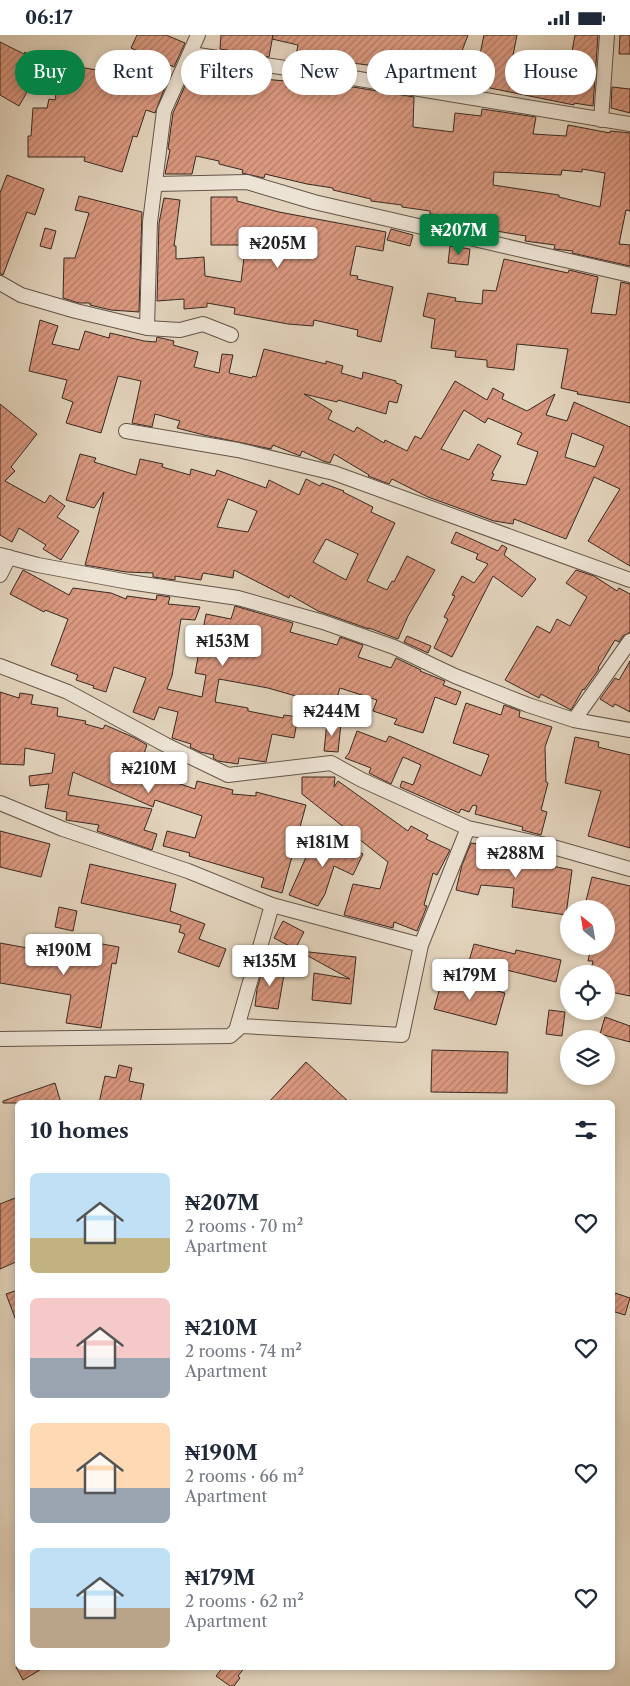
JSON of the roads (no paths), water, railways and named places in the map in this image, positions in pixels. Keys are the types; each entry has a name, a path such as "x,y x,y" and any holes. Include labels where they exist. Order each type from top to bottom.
{"street":[{"path":"192,50 198,35"},
{"path":"601,120 607,35"},
{"path":"272,66 630,124"},
{"path":"147,328 150,222 164,111 181,74"},
{"path":"156,184 247,182 314,202 630,275"},
{"path":"0,283 21,295 76,311 147,328 180,329 203,324 231,335"},
{"path":"126,431 238,450 334,473 630,580"},
{"path":"0,575 4,556 38,565 129,582 238,598 314,619 394,647 455,676 528,705 574,720 630,730"},
{"path":"574,720 630,641"},
{"path":"0,666 68,692 166,745 228,775 331,763 362,780 468,828 546,845 630,869"},
{"path":"0,803 63,829 188,871 272,905 421,945"},
{"path":"0,1039 230,1036 241,1026 402,1035 421,945 468,828"},
{"path":"236,1031 272,905"}]}
